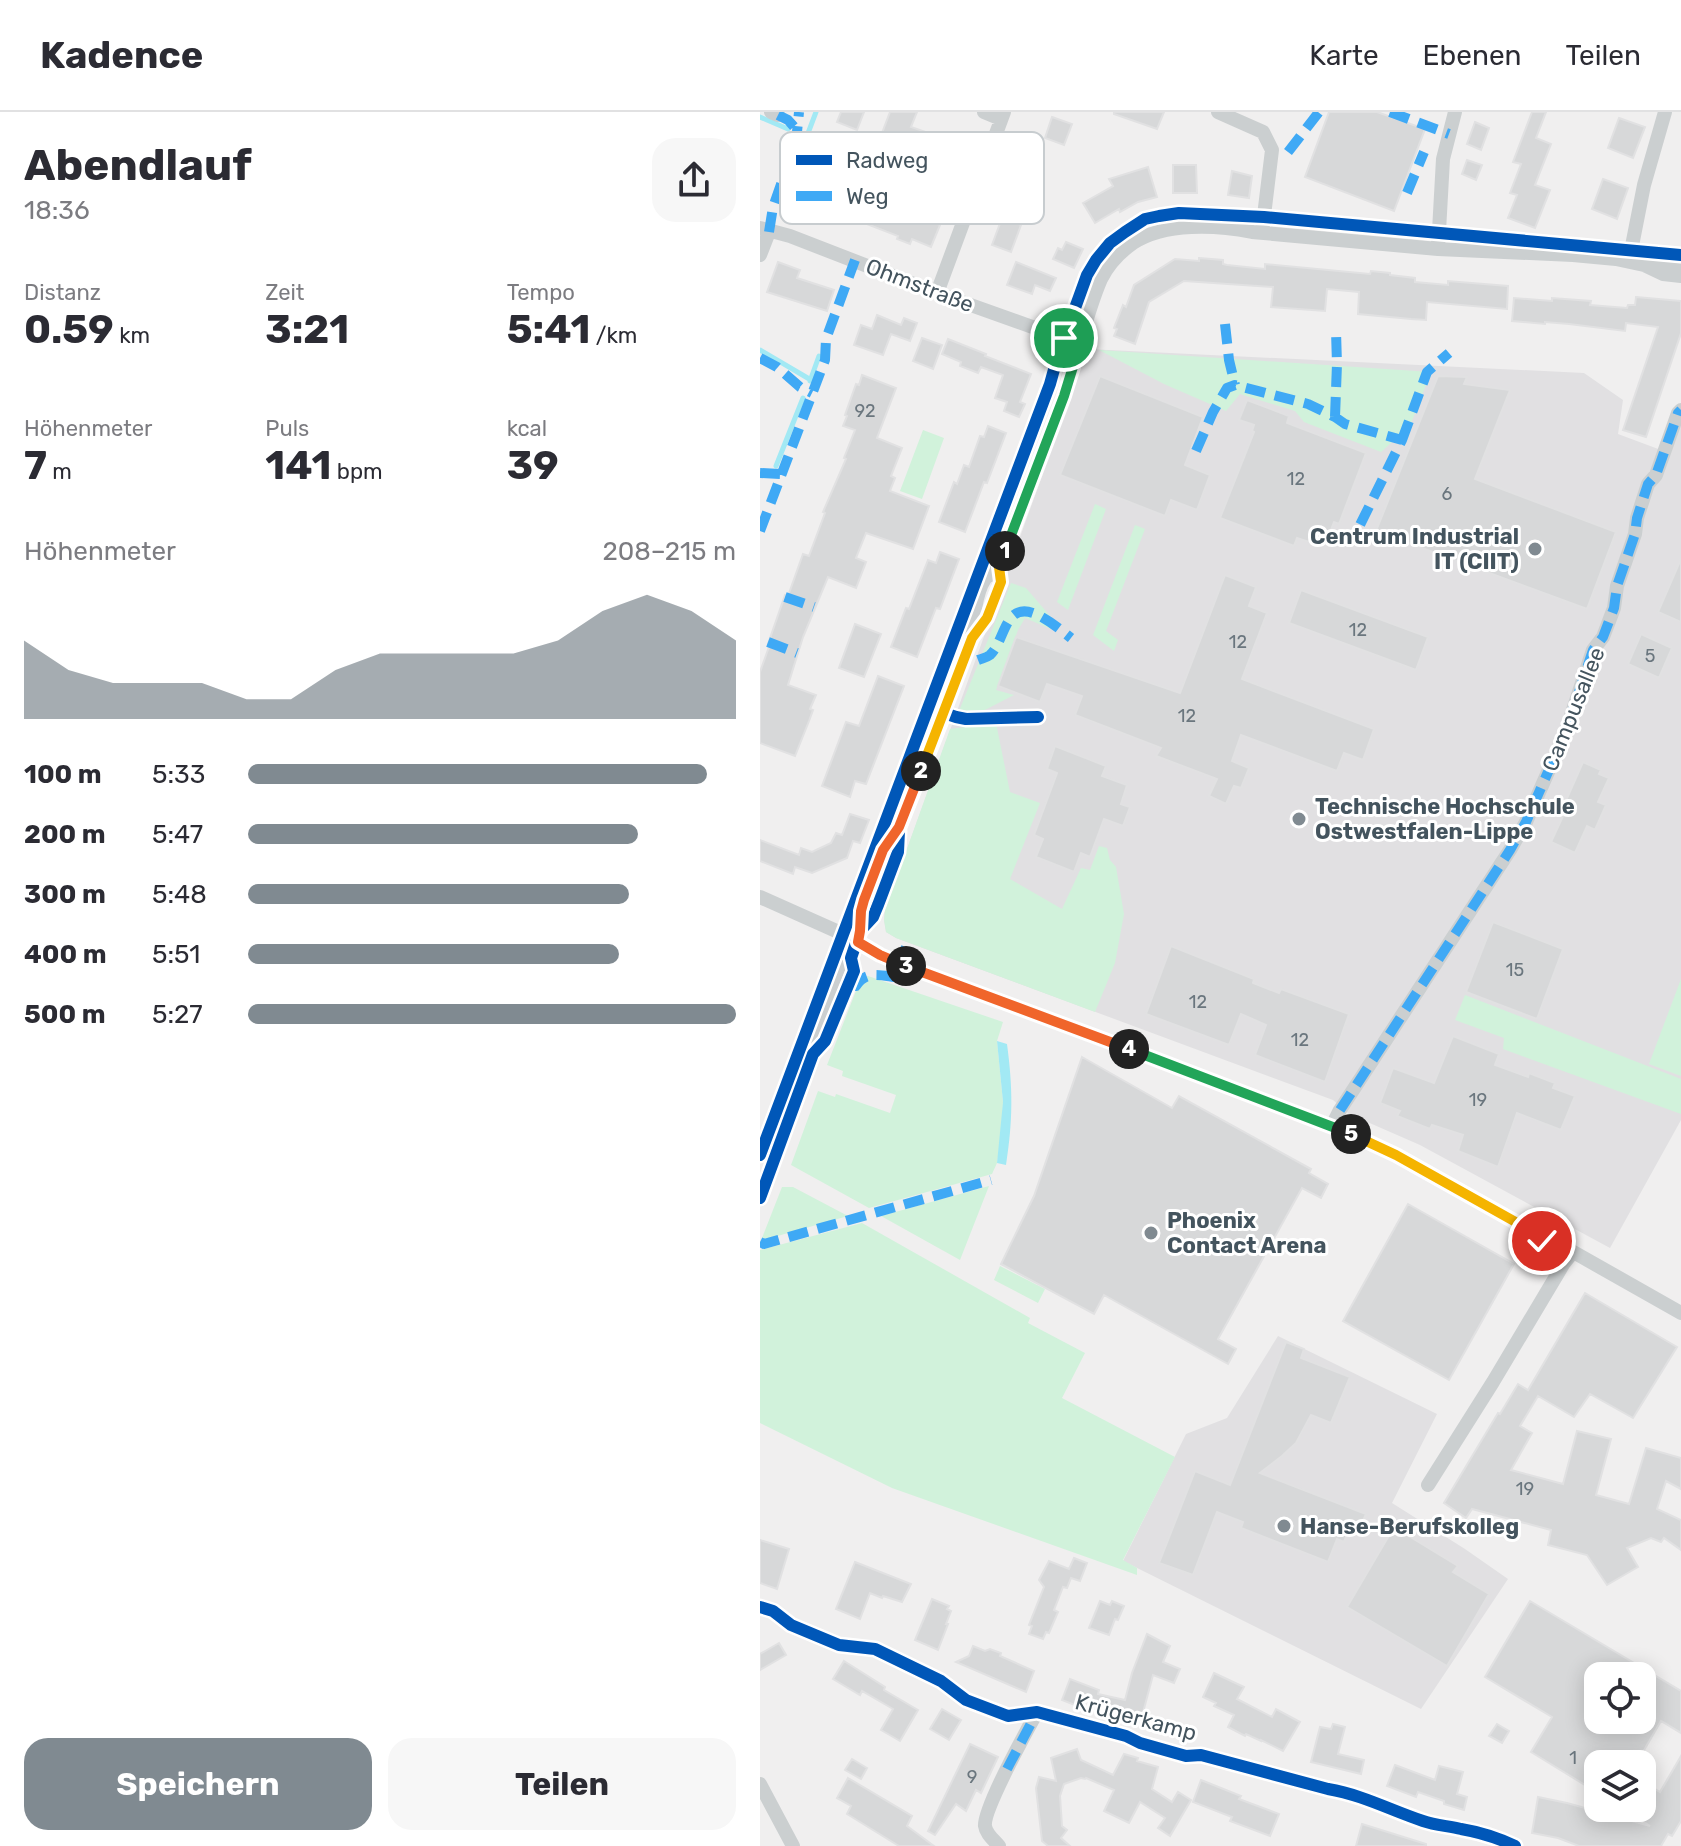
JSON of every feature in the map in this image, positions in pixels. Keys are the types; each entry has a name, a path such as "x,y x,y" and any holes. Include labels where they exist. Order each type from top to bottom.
{"street":[{"path":"984,112 1003,116"},
{"path":"1218,112 1263,132 1272,150 1262,232"},
{"path":"1438,249 1443,159 1455,112"},
{"path":"1636,263 1644,185 1665,112"},
{"path":"937,293 963,224"},
{"path":"760,1198 813,1054 825,1041 854,971 851,958 859,936 878,905 898,852 899,827 972,638 987,618 1001,582 999,567 1064,396 1103,276 1124,250 1136,241 1175,228 1197,226 1438,249 1681,264"},
{"path":"760,255 764,230"},
{"name":"Ohmstraße","path":"764,230 790,236 1080,344"},
{"path":"1636,263 1663,274 1681,276"},
{"name":"Campusallee","path":"1332,1126 1526,822 1566,731 1593,650 1603,637 1614,608 1617,586 1648,484 1656,475 1681,410"},
{"path":"760,897 859,936 880,955 899,963 1332,1126 1396,1155 1521,1225 1536,1225 1547,1230 1567,1249 1681,1313"},
{"path":"1428,1485 1564,1263 1567,1249"},
{"name":"Krügerkamp","path":"760,1607 773,1611 791,1625 839,1645 875,1649 941,1681 966,1700 1008,1716 1037,1712 1186,1756 1201,1755 1346,1792 1425,1822 1465,1829 1515,1846"},
{"path":"999,1846 987,1832 984,1823 1007,1769 1037,1712"},
{"path":"760,1784 793,1846"}],"shaded area":[{"name":"Technische Hochschule Ostwestfalen-Lippe","path":"1088,349 1584,373 1623,400 1618,434 1669,453 1681,420 1681,1120 1610,1248 1420,1145 1349,1114 1333,1100 886,932 885,910"},
{"name":"Hanse-Berufskolleg","path":"1278,1336 1437,1414 1392,1503 1508,1579 1421,1709 1123,1561 1186,1434 1227,1418"}],"green space":[{"path":"1099,350 1431,372 1410,426 1381,452 1304,422 1295,411 1240,394 1226,411 1164,384"},
{"path":"923,430 944,438 922,499 900,491"},
{"path":"1095,504 1106,509 1068,610 1057,602"},
{"path":"1135,525 1145,529 1106,631 1118,640 1114,651 1093,635"},
{"path":"1011,583 1026,588 1057,624 1051,629 1025,618 996,690 1014,695 979,713 959,711"},
{"path":"996,723 1010,792 1040,803 1010,879 1062,909 1081,868 1090,870 1099,846 1107,848 1110,860 1116,867 1124,914 1115,963 1095,1012 886,932 885,910 950,729"},
{"path":"868,976 1003,1022 997,1041 1003,1102 1002,1128 997,1163 992,1174 869,1208 791,1165 818,1091 890,1113 896,1095 842,1076 843,1071 827,1065 861,978"},
{"path":"1681,979 1681,1076 1649,1064"},
{"path":"1465,995 1681,1079 1681,1114 1503,1049 1504,1038 1455,1020"},
{"path":"989,1186 960,1260 881,1216"},
{"path":"782,1187 793,1187 848,1216 762,1238"},
{"path":"862,1223 1030,1318 1028,1323 1085,1353 1062,1398 1175,1457 1123,1560 1137,1568 1137,1575 892,1488 760,1423 760,1250"},
{"path":"1000,1266 1045,1289 1038,1303 994,1280"}],"water":[{"path":"997,1041 1007,1044 1010,1076 1011,1119 1006,1165 997,1163 1003,1102"}],"building":[{"path":"841,112 864,112 857,130 837,122"},
{"path":"890,112 917,112 911,127 926,132 882,132"},
{"path":"1114,112 1164,112 1157,129"},
{"path":"1329,112 1377,112 1425,129 1394,211 1305,177"},
{"path":"1532,112 1546,112 1536,138 1551,144 1535,185 1550,190 1535,228 1508,218 1517,195 1510,193 1521,164 1513,162"},
{"path":"1052,117 1072,124 1064,145 1045,138"},
{"path":"1619,118 1645,127 1633,158 1608,148"},
{"path":"1475,122 1489,128 1481,150 1467,144"},
{"path":"1467,160 1482,165 1476,180 1462,174"},
{"path":"1173,165 1196,165 1197,193 1173,193"},
{"path":"1148,167 1157,197 1138,202 1120,212 1119,209 1095,223 1083,203 1113,186 1109,179"},
{"path":"1232,171 1252,176 1249,198 1228,195"},
{"path":"1603,179 1628,188 1617,219 1592,209"},
{"path":"867,224 940,225 931,247 912,239 910,244 897,239 898,236"},
{"path":"1000,224 1021,225 1011,252 992,245"},
{"path":"1066,242 1083,249 1074,268 1053,259 1058,248 1062,250"},
{"path":"1199,258 1265,269 1265,264 1370,274 1371,271 1415,278 1415,282 1448,285 1448,281 1508,286 1507,309 1427,302 1426,320 1358,314 1359,292 1327,289 1325,311 1271,307 1273,287 1184,281 1149,302 1135,344 1114,336 1123,305 1126,307 1134,285 1175,259 1199,261"},
{"path":"778,262 800,270 797,278 834,290 827,311 767,292"},
{"path":"1016,262 1056,278 1050,291 1035,285 1032,294 1007,285"},
{"path":"1636,297 1681,301 1681,333 1646,437 1623,430 1658,327 1626,323 1625,331 1512,321 1514,298 1591,301 1590,305 1627,308 1628,305 1635,305"},
{"path":"877,315 901,325 904,318 917,323 910,341 891,334 883,355 854,345 861,325 872,329"},
{"path":"922,338 942,345 933,369 913,361"},
{"path":"948,339 1031,374 1020,402 1025,404 1019,417 1004,411 1007,402 995,398 1003,375 981,367 978,373 960,366 961,362 942,354"},
{"path":"862,375 896,388 877,438 902,448 891,476 895,478 890,491 929,506 913,549 866,533 856,558 866,562 856,588 828,577 803,637 788,685 816,695 795,756 760,743 760,672 785,595 788,596 803,554 809,556 823,512 846,459 855,430 843,426 845,415"},
{"path":"1100,376 1203,417 1185,465 1210,475 1197,510 1171,500 1165,516 1060,475"},
{"path":"1438,376 1467,377 1464,384 1510,390 1475,479 1616,532 1587,609 1376,531"},
{"path":"1247,400 1289,416 1287,423 1366,453 1339,524 1334,522 1326,543 1297,538 1294,546 1220,518 1254,432 1254,425 1239,420"},
{"path":"988,426 1006,433 965,532 939,522 954,482 957,484 964,465 969,467 980,436 984,437"},
{"path":"940,552 959,559 917,657 891,647 928,560 936,563"},
{"path":"1681,559 1681,622 1658,612"},
{"path":"1225,575 1256,587 1249,606 1267,613 1242,679 1374,729 1363,760 1344,753 1337,771 1241,735 1232,761 1249,768 1241,788 1234,786 1226,804 1209,796 1217,779 1156,756 1161,748 1075,715 1082,696 1047,684 1040,702 998,686 1016,637 1180,693"},
{"path":"1301,590 1428,637 1416,670 1289,623"},
{"path":"855,624 881,634 864,677 839,668"},
{"path":"1641,634 1672,648 1659,678 1628,664"},
{"path":"878,676 904,686 866,784 855,781 850,797 822,786 846,722 859,726"},
{"path":"1055,746 1106,766 1102,776 1127,785 1121,804 1130,807 1123,826 1104,819 1090,857 1081,853 1074,872 1036,857 1043,839 1034,835 1057,773 1047,769"},
{"path":"1583,762 1601,770 1599,774 1609,778 1598,802 1606,805 1595,830 1587,826 1575,853 1551,842"},
{"path":"850,814 869,820 860,843 853,841 847,858 812,873 795,867 793,874 760,861 760,840 799,855 801,848 812,852 831,843 836,833 842,835"},
{"path":"1493,922 1563,949 1537,1019 1466,992"},
{"path":"1171,946 1254,979 1253,983 1279,993 1281,989 1349,1014 1325,1082 1255,1055 1266,1025 1241,1014 1229,1045 1146,1014"},
{"path":"1453,1036 1499,1054 1495,1065 1555,1083 1553,1088 1575,1096 1561,1130 1517,1113 1498,1167 1458,1151 1463,1135 1432,1125 1430,1129 1397,1116 1400,1111 1380,1103 1393,1068 1434,1083"},
{"name":"Phoenix Contact Arena","path":"1082,1057 1172,1108 1179,1096 1311,1169 1309,1173 1328,1184 1321,1198 1302,1188 1218,1339 1236,1349 1228,1364 1104,1295 1094,1314 1001,1264 1034,1196"},
{"path":"1408,1204 1514,1264 1449,1380 1343,1321"},
{"path":"1585,1293 1677,1347 1633,1418 1590,1394 1574,1417 1538,1396 1520,1426 1532,1433 1511,1470 1563,1484 1577,1431 1611,1439 1596,1495 1629,1504 1646,1448 1681,1458 1681,1489 1666,1481 1657,1509 1681,1520 1681,1550 1664,1538 1661,1542 1651,1538 1627,1548 1638,1567 1607,1585 1587,1555 1548,1545 1551,1530 1472,1509 1466,1518 1444,1503 1518,1384 1528,1390"},
{"path":"1286,1342 1304,1349 1301,1358 1350,1377 1331,1423 1311,1415 1296,1443 1260,1473 1366,1514 1358,1532 1349,1529 1344,1542 1337,1539 1328,1562 1241,1528 1243,1522 1217,1512 1193,1575 1159,1563 1195,1471 1230,1485"},
{"path":"1394,1527 1458,1566 1453,1572 1489,1594 1447,1666 1347,1607"},
{"path":"760,1540 789,1549 777,1589 760,1583"},
{"path":"1074,1558 1087,1563 1080,1581 1071,1578 1067,1588 1063,1587 1054,1610 1058,1612 1049,1633 1046,1632 1043,1639 1029,1634 1032,1626 1029,1625 1044,1587 1039,1580 1049,1561 1069,1569"},
{"path":"855,1562 911,1584 902,1602 870,1593 860,1619 836,1609"},
{"path":"932,1599 949,1606 947,1609 951,1611 938,1650 915,1640"},
{"path":"1100,1601 1110,1605 1112,1601 1124,1606 1109,1635 1089,1628"},
{"path":"1530,1601 1632,1662 1584,1662 1584,1734 1653,1734 1644,1750 1584,1750 1584,1784 1531,1752 1552,1717 1485,1677"},
{"path":"1147,1634 1170,1646 1163,1662 1180,1669 1174,1683 1153,1675 1141,1720 1117,1714 1085,1700 1082,1708 1062,1700 1070,1679 1099,1690 1098,1694 1125,1700"},
{"path":"779,1643 786,1655 760,1670 760,1654"},
{"path":"973,1646 1001,1653 1000,1656 1034,1671 1026,1692 956,1662 969,1656"},
{"path":"844,1661 918,1710 900,1741 881,1730 893,1709 833,1679"},
{"path":"1214,1673 1244,1687 1237,1699 1272,1717 1276,1709 1300,1722 1283,1751 1228,1727 1234,1715 1203,1697"},
{"path":"1656,1676 1681,1691 1681,1733 1661,1721 1656,1730"},
{"path":"942,1709 961,1720 949,1740 930,1729"},
{"path":"1333,1724 1345,1727 1338,1754 1364,1760 1361,1774 1311,1762 1320,1727 1331,1729"},
{"path":"1497,1724 1509,1731 1502,1743 1489,1736"},
{"path":"970,1744 998,1757 981,1793 976,1790 966,1811 956,1804 935,1835 928,1831"},
{"path":"1077,1749 1081,1760 1113,1775 1124,1754 1158,1767 1152,1789 1172,1802 1178,1792 1191,1800 1170,1836 1158,1828 1165,1818 1140,1802 1129,1823 1104,1811 1114,1790 1081,1778 1064,1784 1060,1796 1062,1826 1067,1830 1061,1838 1070,1846 1048,1846 1042,1841 1036,1788 1039,1777 1056,1781 1051,1758"},
{"path":"1681,1756 1681,1821 1661,1846 1579,1846 1532,1833 1538,1797 1584,1808 1584,1822 1636,1822 1650,1826 1644,1822 1656,1822 1656,1790 1660,1792"},
{"path":"852,1759 867,1768 861,1779 845,1770"},
{"path":"1395,1765 1435,1780 1439,1766 1463,1772 1457,1794 1467,1797 1464,1810 1418,1792 1416,1797 1387,1786"},
{"path":"848,1778 912,1816 907,1826 934,1846 899,1846 847,1814 851,1806 837,1798"},
{"path":"1201,1780 1279,1814 1270,1836 1230,1821 1232,1817 1193,1802"},
{"path":"1362,1824 1426,1844 1426,1846 1356,1846"}],"waterway":[{"path":"808,132 816,112"},
{"path":"760,117 788,129"},
{"path":"760,350 811,380"},
{"path":"810,381 819,356"},
{"path":"776,466 803,398"}],"marked path":[{"path":"797,132 799,112"},
{"path":"1288,152 1319,112"},
{"path":"1390,112 1449,134"},
{"path":"778,115 796,129"},
{"path":"1407,193 1424,152"},
{"path":"769,232 780,187"},
{"path":"760,531 825,360 826,339 855,260"},
{"path":"1225,324 1235,385"},
{"path":"1335,417 1336,331"},
{"path":"1402,440 1427,372 1449,353"},
{"path":"760,358 812,393"},
{"path":"1196,451 1227,388 1235,385 1308,404 1345,424 1402,440 1358,529"},
{"path":"1340,1110 1526,822 1566,731 1593,650 1603,637 1614,608 1617,586 1648,484 1656,475 1681,410"},
{"path":"760,473 782,474"},
{"path":"785,597 814,607"},
{"path":"978,660 990,655 1007,623 1018,612 1038,615 1071,638"},
{"path":"768,642 797,653"},
{"path":"851,984 856,986 873,975 894,977 906,947"},
{"path":"760,1242 764,1244 991,1180"},
{"path":"1533,1259 1552,1219"},
{"path":"1007,1769 1037,1712"}],"cycle path":[{"path":"760,1155 1050,384 1087,275 1110,243 1145,219 1179,213 1264,217 1681,255"},
{"path":"883,852 899,827 944,713 966,719 1038,717"},
{"path":"860,931 873,917 878,905 898,852 899,831"},
{"path":"760,1198 813,1054 825,1041 854,971 851,958 860,931 863,905"},
{"path":"760,1607 773,1611 791,1625 839,1645 875,1649 941,1681 966,1700 1008,1716 1037,1712 1186,1756 1201,1755 1353,1795 1423,1821 1482,1834 1515,1846"}],"place":[{"name":"Centrum Industrial IT (CIIT)","path":"1535,549"},
{"name":"Technische Hochschule Ostwestfalen-Lippe","path":"1299,819"},
{"name":"Phoenix Contact Arena","path":"1151,1233"},
{"name":"Hanse-Berufskolleg","path":"1284,1526"}],"route":[{"path":"1064,338 1080,344 1064,396 999,567 1001,582 987,618 972,638 899,827 883,850 861,911 858,942 899,963 1332,1126 1396,1155 1521,1225 1530,1235 1542,1241"}]}
